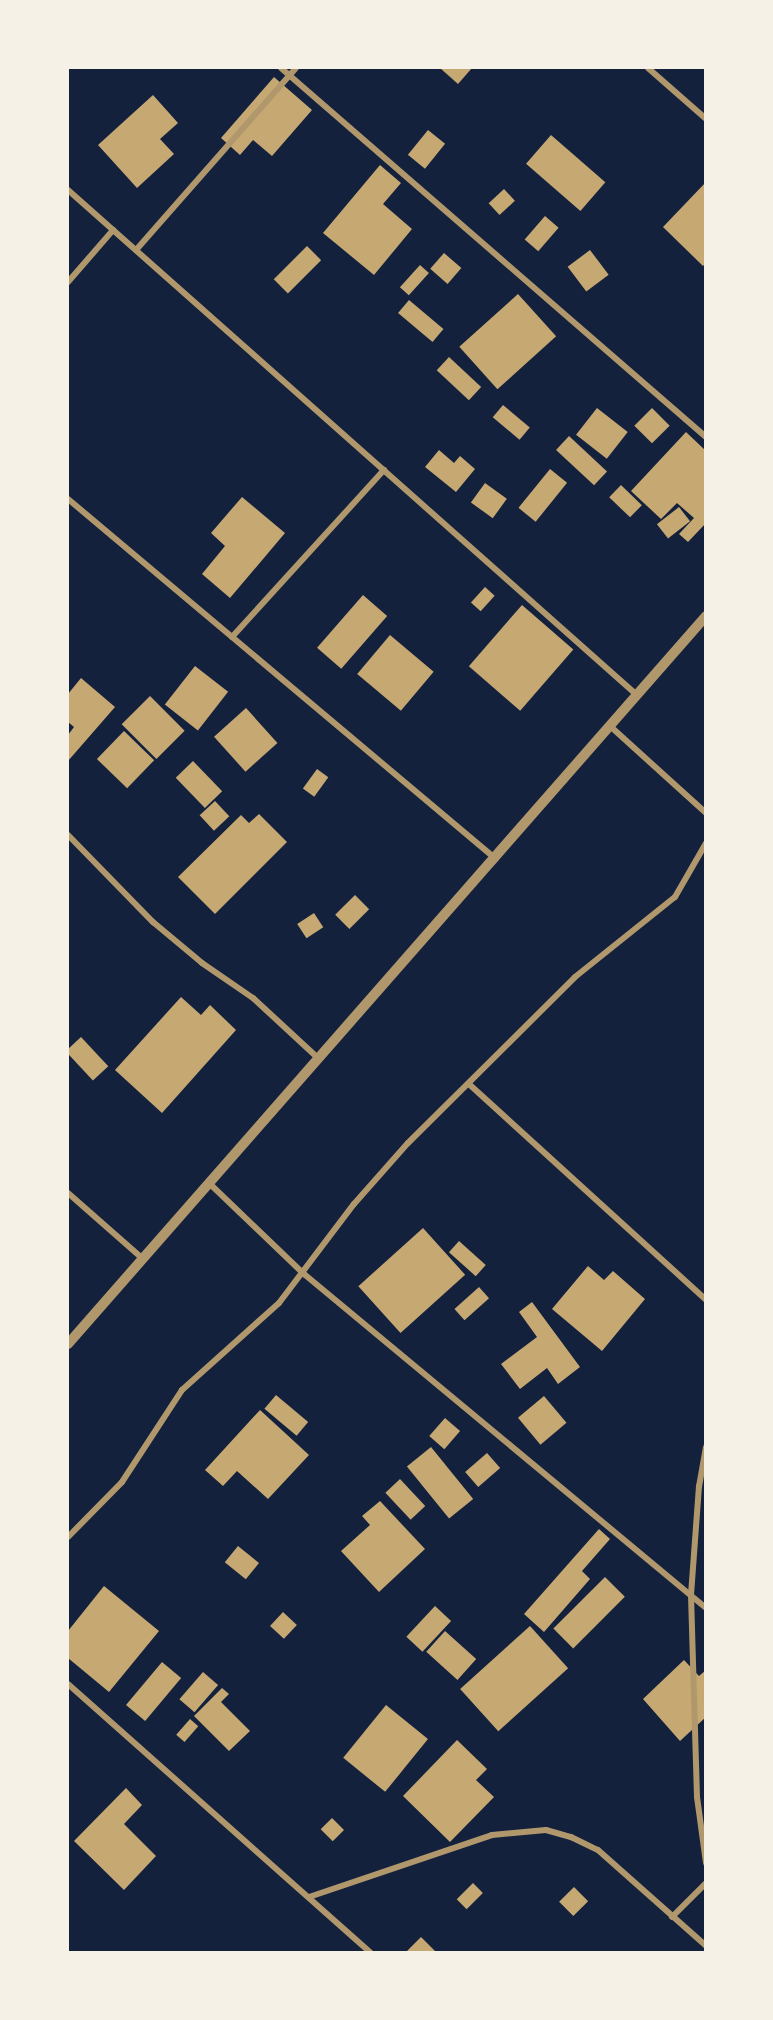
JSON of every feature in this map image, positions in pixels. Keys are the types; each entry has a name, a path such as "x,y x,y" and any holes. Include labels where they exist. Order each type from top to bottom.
{"street":[{"path":"281,68 705,437"},
{"path":"136,250 296,68"},
{"path":"648,68 705,119"},
{"path":"68,190 637,695"},
{"path":"68,282 113,230"},
{"path":"232,637 384,470"},
{"path":"68,499 496,859"},
{"path":"68,1344 496,859 705,616"},
{"path":"610,726 705,813"},
{"path":"68,835 153,922 202,963 253,998 318,1058"},
{"path":"68,1537 122,1482 182,1390 279,1303 304,1274 354,1204 408,1143 470,1085 515,1033 575,978 675,897 705,843"},
{"path":"470,1085 705,1300"},
{"path":"209,1183 304,1274 705,1608"},
{"path":"68,1193 142,1258"},
{"path":"705,1447 691,1595 697,1701 697,1797 705,1863"},
{"path":"68,1684 370,1953"},
{"path":"309,1897 492,1835 546,1830 571,1837 598,1850 705,1946"},
{"path":"672,1917 705,1882"}],"building":[{"path":"440,68 472,68 458,84"},
{"path":"274,77 312,110 272,156 253,140 240,155 221,138"},
{"path":"153,95 178,123 160,139 174,154 137,188 98,145"},
{"path":"428,130 445,144 425,169 408,155"},
{"path":"551,135 605,182 580,211 526,164"},
{"path":"380,165 401,183 383,204 412,229 374,275 323,233"},
{"path":"706,182 706,263 703,266 663,227"},
{"path":"504,189 515,201 500,215 489,203"},
{"path":"545,216 559,228 538,251 525,239"},
{"path":"307,246 321,260 288,293 274,279"},
{"path":"590,250 609,275 586,292 568,267"},
{"path":"444,253 461,268 448,284 430,269"},
{"path":"420,265 429,273 409,295 400,287"},
{"path":"518,294 556,336 497,389 459,347"},
{"path":"409,300 443,329 433,342 398,313"},
{"path":"449,357 481,387 469,400 437,370"},
{"path":"503,405 530,427 520,440 493,417"},
{"path":"597,408 628,432 607,459 576,435"},
{"path":"652,408 670,426 652,443 634,426"},
{"path":"686,432 706,451 706,523 688,542 679,534 694,518 677,503 661,519 631,491"},
{"path":"569,436 607,471 594,485 556,450"},
{"path":"439,450 454,463 460,456 475,469 456,492 425,467"},
{"path":"550,469 567,483 536,522 519,508"},
{"path":"485,483 507,499 493,518 471,502"},
{"path":"621,485 642,505 630,517 609,497"},
{"path":"242,497 285,533 230,598 202,574 225,546 211,533"},
{"path":"679,507 690,521 668,538 657,524"},
{"path":"485,587 495,596 481,611 471,603"},
{"path":"363,595 387,616 341,669 317,648"},
{"path":"522,605 573,650 520,711 469,666"},
{"path":"390,635 434,672 401,711 357,674"},
{"path":"195,666 228,692 198,730 165,705"},
{"path":"81,678 115,707 68,761 68,735 74,727 68,722 68,694"},
{"path":"150,696 185,731 156,759 122,724"},
{"path":"246,708 277,743 245,772 214,737"},
{"path":"124,731 154,760 127,788 97,759"},
{"path":"193,761 222,791 205,808 176,778"},
{"path":"317,769 328,777 314,797 303,788"},
{"path":"215,801 229,816 214,831 200,815"},
{"path":"259,814 287,842 215,914 178,877 241,815 249,823"},
{"path":"355,895 369,909 349,929 335,915"},
{"path":"314,913 323,927 306,938 297,924"},
{"path":"181,997 201,1015 210,1005 236,1030 162,1113 115,1070"},
{"path":"81,1037 108,1066 93,1081 68,1054 68,1049"},
{"path":"423,1228 465,1275 401,1333 358,1286"},
{"path":"459,1241 486,1265 476,1276 449,1252"},
{"path":"588,1266 604,1280 613,1271 645,1299 602,1351 552,1309"},
{"path":"479,1287 489,1298 465,1320 454,1309"},
{"path":"532,1302 580,1367 558,1384 547,1368 520,1389 501,1364 537,1337 519,1312"},
{"path":"276,1395 308,1422 297,1436 264,1409"},
{"path":"544,1396 566,1423 540,1445 518,1418"},
{"path":"260,1410 309,1455 268,1499 237,1471 223,1486 205,1470"},
{"path":"445,1418 460,1431 444,1449 429,1436"},
{"path":"431,1447 473,1499 449,1519 407,1467"},
{"path":"487,1453 500,1468 478,1487 465,1472"},
{"path":"400,1479 425,1506 411,1520 385,1493"},
{"path":"380,1501 425,1549 379,1592 341,1551 370,1525 362,1516"},
{"path":"599,1529 610,1539 582,1571 590,1579 544,1632 524,1614"},
{"path":"238,1546 259,1563 246,1579 225,1562"},
{"path":"605,1577 625,1597 573,1648 553,1629"},
{"path":"104,1586 159,1631 109,1692 68,1658 68,1631"},
{"path":"435,1606 451,1621 422,1652 406,1637"},
{"path":"283,1612 297,1625 284,1639 270,1626"},
{"path":"530,1626 568,1668 498,1731 460,1689"},
{"path":"445,1631 476,1659 457,1680 426,1652"},
{"path":"684,1660 699,1676 706,1670 706,1717 680,1741 643,1699"},
{"path":"162,1662 181,1678 145,1721 126,1705"},
{"path":"203,1672 218,1685 194,1712 179,1699"},
{"path":"222,1688 229,1694 221,1702 250,1731 229,1751 194,1716"},
{"path":"386,1705 428,1739 385,1792 343,1758"},
{"path":"190,1719 198,1726 185,1742 176,1735"},
{"path":"457,1740 487,1769 476,1780 494,1797 450,1842 403,1796"},
{"path":"126,1788 142,1805 124,1824 156,1856 124,1890 74,1841"},
{"path":"332,1818 344,1830 333,1841 321,1829"},
{"path":"473,1883 483,1893 467,1909 457,1899"},
{"path":"574,1887 588,1901 573,1916 559,1902"},
{"path":"421,1937 436,1952 406,1952"}]}
